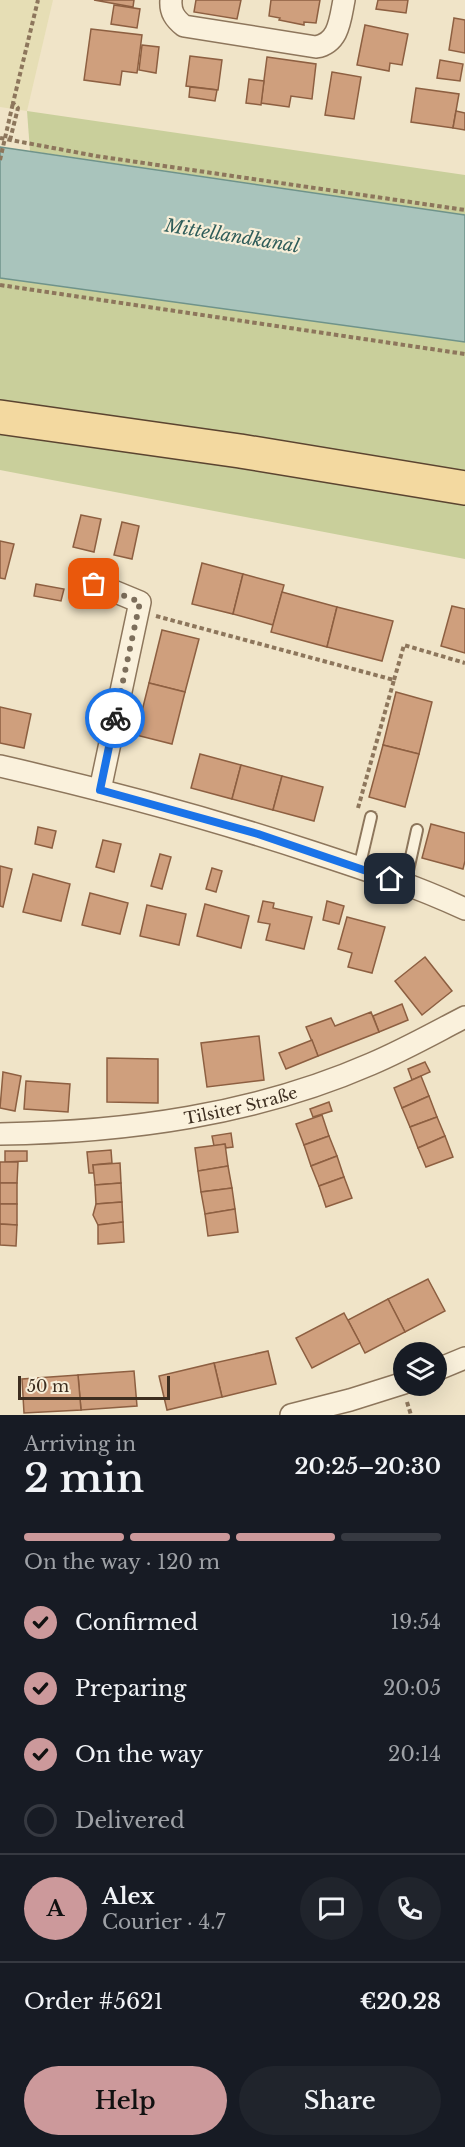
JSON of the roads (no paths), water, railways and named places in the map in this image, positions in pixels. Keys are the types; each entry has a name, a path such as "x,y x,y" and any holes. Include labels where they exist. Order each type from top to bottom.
{"main road":[{"path":"0,417 465,488"}],"street":[{"path":"171,0 171,12 184,26 316,47 332,41 338,29 344,0"},
{"path":"94,584 140,602 100,790"},
{"path":"0,766 100,790 258,834 405,884 465,909"},
{"name":"Tilsiter Straße","path":"0,1134 75,1132 178,1121 209,1115 272,1099 369,1065 412,1046 465,1017"},
{"path":"447,1365 465,1358"},
{"path":"291,1415 393,1386"}],"lane":[{"path":"359,868 371,817"},
{"path":"405,884 417,830"}],"water":[{"name":"Mittellandkanal","path":"0,147 465,215 465,342 0,278"}]}
